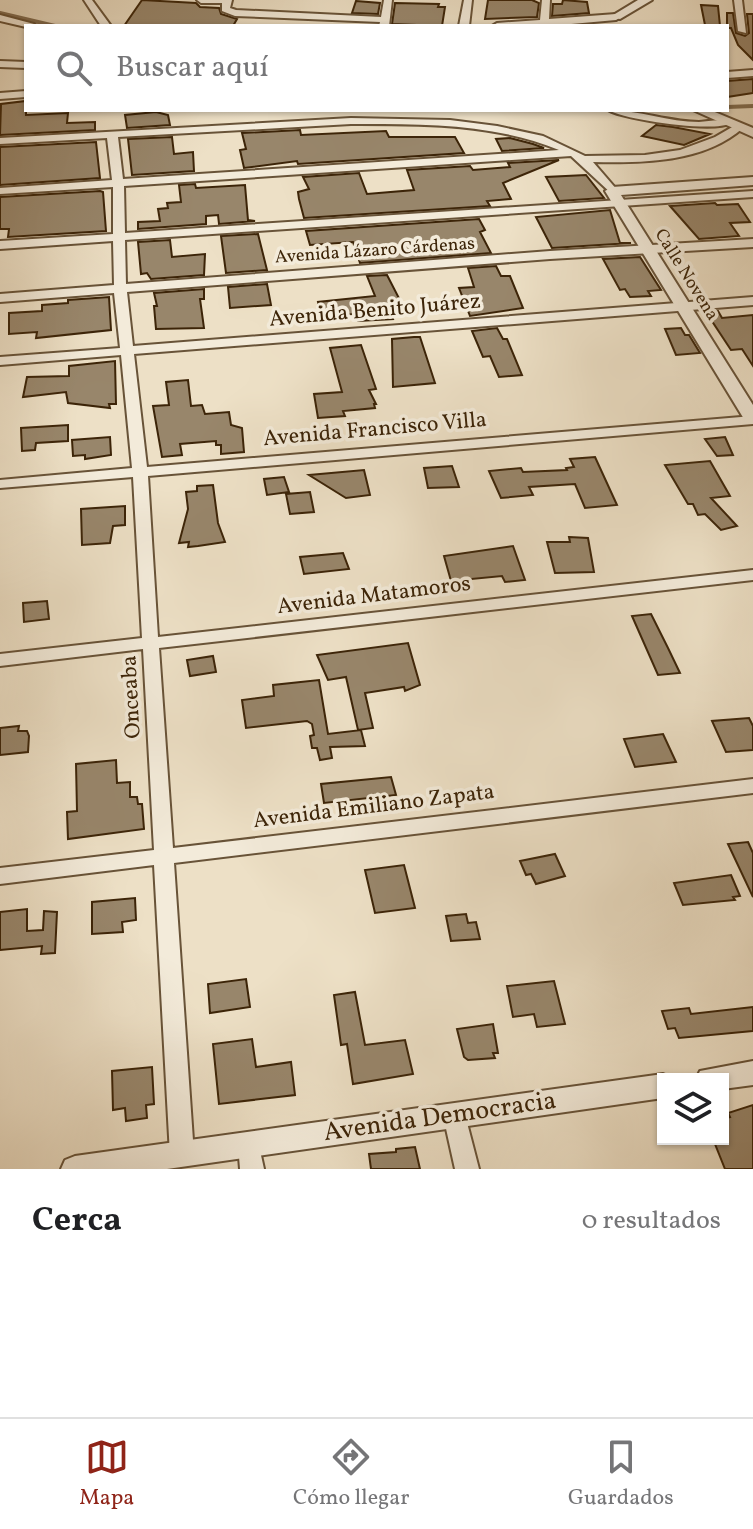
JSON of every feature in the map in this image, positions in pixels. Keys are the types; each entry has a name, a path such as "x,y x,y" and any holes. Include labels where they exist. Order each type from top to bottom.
{"street":[{"path":"88,0 105,24"},
{"path":"201,0 228,1 225,9 229,12 305,12 385,23 388,0"},
{"path":"464,24 468,0"},
{"path":"546,0 545,23 618,21 646,0"},
{"path":"616,0 618,21"},
{"path":"730,31 748,30 738,0"},
{"path":"0,18 24,24"},
{"path":"0,64 24,65"},
{"path":"729,75 753,73"},
{"path":"0,96 24,94"},
{"path":"624,112 695,125 732,125"},
{"path":"703,112 753,133"},
{"path":"0,141 352,121 502,130 579,156 615,197 753,194"},
{"path":"0,191 579,156 666,158 707,145 732,125"},
{"name":"Onceaba","path":"112,134 118,183 120,289 140,472 182,1155"},
{"path":"0,245 615,197 753,181"},
{"name":"Calle Novena","path":"615,197 753,419"},
{"name":"Avenida Lázaro Cárdenas","path":"0,298 753,243"},
{"name":"Avenida Benito Juárez","path":"0,361 753,301"},
{"name":"Avenida Francisco Villa","path":"0,484 753,419"},
{"name":"Avenida Matamoros","path":"0,660 753,575"},
{"name":"Avenida Emiliano Zapata","path":"0,876 753,786"},
{"path":"729,1076 753,1073"},
{"name":"Avenida Democracia","path":"75,1169 182,1155 251,1157 454,1115 657,1087"},
{"path":"454,1115 467,1169"}],"building":[{"path":"142,0 196,3 200,7 219,8 221,14 237,19 234,24 125,24"},
{"path":"488,0 532,0 539,3 537,17 485,19"},
{"path":"563,0 587,2 589,13 552,16 553,4 562,4"},
{"path":"356,1 380,3 378,14 352,13"},
{"path":"395,3 439,4 438,7 445,7 442,24 392,24"},
{"path":"701,5 718,6 720,24 705,24"},
{"path":"727,13 733,13 736,33 745,36 749,33 747,14 753,14 753,60 738,45 727,24"},
{"path":"753,79 753,93 729,97 729,81"},
{"path":"24,101 26,115 68,113 67,123 95,122 95,130 0,135 1,104"},
{"path":"156,112 168,115 170,125 127,128 125,115"},
{"path":"656,125 710,134 684,145 642,136"},
{"path":"300,130 301,135 386,131 389,137 455,137 464,153 298,164 297,161 244,168 240,150 246,149 242,133"},
{"path":"172,137 174,154 193,152 194,171 132,175 128,139"},
{"path":"510,138 544,148 502,151 496,139"},
{"path":"96,142 100,178 0,185 0,147"},
{"path":"559,160 503,183 511,199 487,201 490,206 304,218 298,192 309,189 303,177 359,173 367,194 414,190 407,170 470,166 473,170 510,167 508,163"},
{"path":"586,175 604,198 559,201 546,177"},
{"path":"195,184 196,188 245,185 248,220 255,221 219,224 218,215 206,216 206,224 138,229 138,222 160,221 158,209 168,208 167,203 181,202 179,185"},
{"path":"103,192 106,231 8,237 9,229 0,229 0,197"},
{"path":"738,204 750,222 730,223 739,236 699,239 670,206"},
{"path":"610,210 620,243 631,243 552,248 536,217"},
{"path":"479,219 485,230 480,232 491,253 360,263 353,242 310,245 306,231"},
{"path":"258,234 267,270 226,273 221,236"},
{"path":"170,240 172,257 205,254 204,275 151,279 147,273 141,274 138,242"},
{"path":"640,257 661,290 648,291 651,296 630,297 625,289 620,290 603,259"},
{"path":"496,266 501,276 510,276 523,308 470,316 459,288 474,287 468,268"},
{"path":"387,275 403,306 389,307 393,319 358,321 356,314 321,316 318,302 375,296 367,276"},
{"path":"267,284 271,305 230,308 228,287"},
{"path":"204,289 204,299 200,299 204,328 156,329 154,293"},
{"path":"109,297 111,330 36,338 37,332 9,334 9,313 42,311 42,305 68,303 68,300"},
{"path":"718,311 722,318 753,315 753,366 742,349 731,350 706,312"},
{"path":"497,328 503,339 507,339 522,375 499,377 490,356 483,357 472,331"},
{"path":"681,328 700,353 676,355 665,329"},
{"path":"420,337 435,383 393,387 392,339"},
{"path":"361,345 376,389 369,390 375,408 343,411 345,416 318,418 314,394 342,392 330,348"},
{"path":"115,361 116,404 109,404 110,408 68,403 66,392 23,397 27,377 69,376 69,366"},
{"path":"188,380 191,406 202,405 205,414 229,412 231,425 242,428 244,452 221,454 221,445 216,445 216,441 180,444 182,455 162,457 153,406 169,405 166,382"},
{"path":"68,425 68,441 36,443 35,450 22,451 21,428"},
{"path":"110,437 111,455 85,459 85,455 73,456 72,440"},
{"path":"725,437 733,455 717,456 705,439"},
{"path":"595,457 617,505 585,508 575,484 529,487 533,495 501,498 489,471 521,468 523,472 567,470 574,467 570,459"},
{"path":"710,461 730,496 711,498 737,526 721,530 705,514 698,515 665,465"},
{"path":"452,466 459,487 428,488 424,468"},
{"path":"364,470 370,495 346,498 309,475"},
{"path":"284,477 289,492 267,495 264,479"},
{"path":"213,485 218,523 225,542 188,547 189,542 179,543 188,509 186,492 197,491 197,486"},
{"path":"310,492 314,512 290,514 286,494"},
{"path":"125,506 125,525 113,526 110,543 82,545 81,509"},
{"path":"569,537 588,538 594,572 555,573 547,542 570,542"},
{"path":"513,546 525,580 505,582 502,576 451,581 444,556"},
{"path":"343,553 349,569 304,574 300,557"},
{"path":"47,601 49,619 24,622 23,603"},
{"path":"651,614 680,673 658,675 632,616"},
{"path":"408,643 420,685 405,691 404,687 365,693 373,728 358,730 346,677 328,680 317,655"},
{"path":"213,656 216,672 190,676 187,660"},
{"path":"319,680 328,734 361,730 365,746 330,747 332,758 320,760 317,748 312,748 312,724 307,721 246,728 242,700 274,696 273,685"},
{"path":"749,718 753,726 753,750 726,752 712,721"},
{"path":"19,726 18,731 27,731 29,736 28,752 0,755 0,728"},
{"path":"663,734 676,762 635,767 624,739"},
{"path":"116,760 117,783 130,782 130,797 137,797 138,804 142,804 144,829 68,839 67,812 77,811 76,764"},
{"path":"391,777 396,795 324,803 321,784"},
{"path":"748,842 753,853 753,897 728,844"},
{"path":"555,854 565,876 536,884 531,874 526,875 520,861"},
{"path":"404,865 415,908 375,913 365,870"},
{"path":"731,875 740,896 733,897 735,900 683,905 674,883"},
{"path":"135,898 136,920 122,922 123,932 92,934 92,902"},
{"path":"27,909 27,931 43,930 44,911 57,912 55,953 41,954 42,946 0,950 0,912"},
{"path":"466,914 468,923 476,922 480,939 451,941 446,916"},
{"path":"246,979 250,1007 210,1013 208,984"},
{"path":"554,981 565,1024 537,1027 534,1014 513,1017 507,986"},
{"path":"355,992 365,1045 405,1040 413,1074 353,1084 347,1044 341,1045 334,995"},
{"path":"753,1007 753,1031 679,1038 675,1028 668,1029 662,1011 689,1008 691,1014"},
{"path":"493,1024 498,1053 493,1053 495,1058 468,1060 464,1057 457,1029"},
{"path":"252,1039 256,1067 291,1062 295,1095 219,1104 213,1044"},
{"path":"152,1067 154,1104 146,1105 147,1118 126,1121 125,1108 113,1110 112,1071"},
{"path":"753,1105 753,1169 725,1169 715,1145 729,1145 729,1113"},
{"path":"415,1147 420,1169 371,1169 369,1154"}],"waterway":[{"path":"0,13 47,24"},
{"path":"729,107 753,106"}]}
